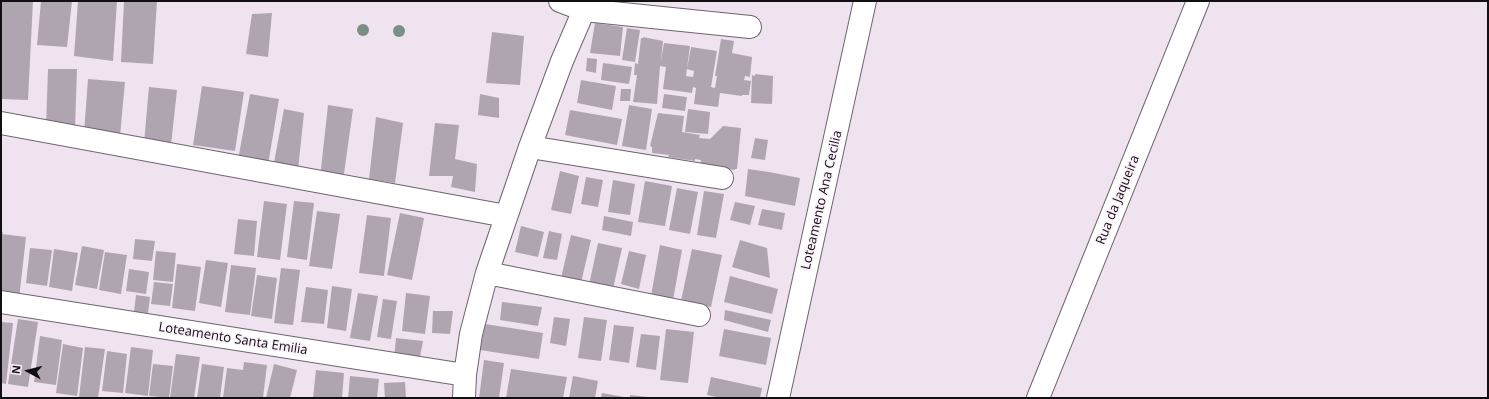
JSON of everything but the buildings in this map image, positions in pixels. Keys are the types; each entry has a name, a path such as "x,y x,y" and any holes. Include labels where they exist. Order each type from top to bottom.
{"street":[{"path":"560,1 584,10 750,27"},
{"name":"Loteamento Ana Cecilia","path":"778,398 865,1"},
{"name":"Rua da Jaqueira","path":"1038,398 1198,1"},
{"path":"464,398 465,375 471,334 487,273 530,147 562,61 584,10"},
{"path":"1,123 506,216"},
{"path":"530,147 722,178"},
{"path":"487,273 699,315"},
{"name":"Loteamento Santa Emilia","path":"1,302 465,375"}]}
